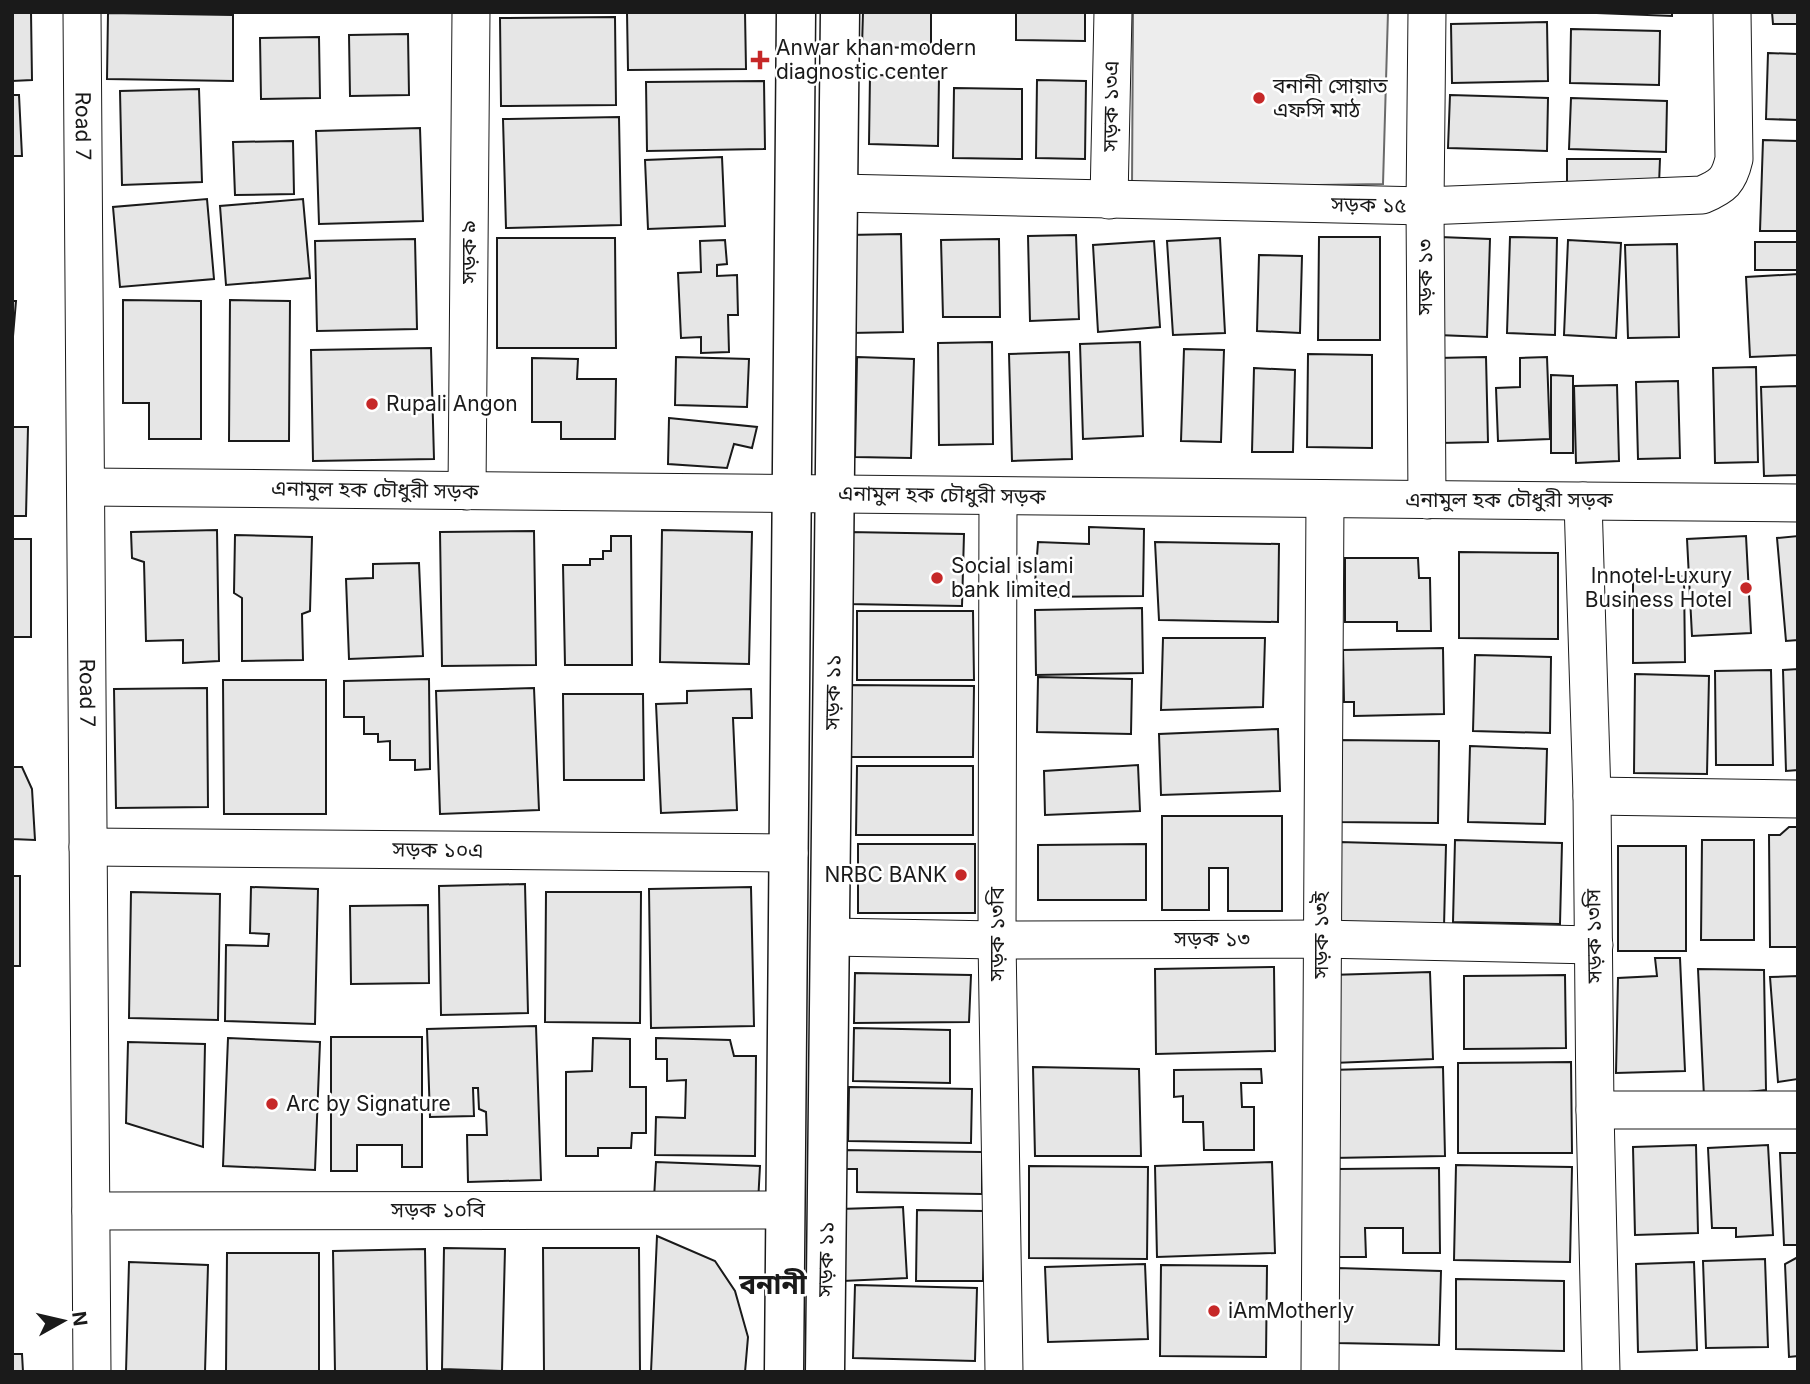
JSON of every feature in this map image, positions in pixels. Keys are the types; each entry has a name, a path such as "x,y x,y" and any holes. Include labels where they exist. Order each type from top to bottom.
{"main road":[{"name":"সড়ক ১১","path":"784,1372 796,12"},
{"name":"সড়ক ১১","path":"825,1372 840,12"}],"street":[{"name":"Road 7","path":"82,12 92,1372"},
{"name":"সড়ক ৯","path":"467,491 471,12"},
{"name":"সড়ক ১৩এ","path":"1109,200 1113,12"},
{"name":"সড়ক ১৩","path":"1427,12 1424,206 1427,500"},
{"name":"সড়ক ১৫","path":"838,194 1424,206 1702,195 1720,187 1731,173 1734,159 1732,12"},
{"name":"এনামুল হক চৌধুরী সড়ক","path":"86,487 1798,503"},
{"name":"সড়ক ১৩বি","path":"998,496 997,940 1004,1372"},
{"name":"সড়ক ১৩ই","path":"1320,1372 1325,499"},
{"name":"সড়ক ১৩সি","path":"1583,501 1592,796 1601,1372"},
{"path":"1592,796 1798,799"},
{"name":"সড়ক ১০এ","path":"88,847 789,853"},
{"name":"সড়ক ১৩","path":"830,937 997,940 1321,939 1594,945"},
{"path":"1595,1110 1798,1110"},
{"name":"সড়ক ১০বি","path":"91,1211 785,1210"}],"shaded area":[{"name":"বনানী সোয়াত এফসি মাঠ","path":"1133,12 1388,12 1383,184 1132,188"}],"building":[{"path":"12,12 31,12 32,80 12,81"},
{"path":"627,12 745,12 746,69 628,70"},
{"path":"863,12 931,12 931,48 862,47"},
{"path":"1016,12 1085,12 1085,41 1016,40"},
{"path":"1571,12 1672,12 1672,16"},
{"path":"1772,12 1798,12 1798,24 1773,24"},
{"path":"108,13 233,15 233,81 107,79"},
{"path":"615,17 616,105 501,106 500,18"},
{"path":"1547,22 1548,81 1452,83 1451,24"},
{"path":"1571,29 1660,31 1659,85 1570,83"},
{"path":"408,34 409,95 350,96 349,35"},
{"path":"319,37 320,98 261,99 260,38"},
{"path":"1768,53 1798,54 1798,120 1766,119"},
{"path":"870,75 939,76 938,146 869,144"},
{"path":"1037,80 1086,81 1085,159 1036,158"},
{"path":"764,81 765,149 647,151 646,82"},
{"path":"954,88 1022,89 1022,159 953,158"},
{"path":"199,89 202,182 122,185 120,91"},
{"path":"12,95 19,95 22,156 12,156"},
{"path":"1450,95 1548,98 1547,151 1448,148"},
{"path":"1571,98 1667,101 1666,152 1569,149"},
{"path":"619,117 621,225 506,228 503,119"},
{"path":"420,128 423,221 319,224 316,131"},
{"path":"1763,140 1798,141 1798,231 1760,231"},
{"path":"293,141 294,194 235,195 233,142"},
{"path":"722,157 725,226 648,229 645,160"},
{"path":"1567,159 1660,159 1659,184 1567,183"},
{"path":"207,199 214,279 120,287 113,207"},
{"path":"303,199 310,278 226,285 220,206"},
{"path":"901,234 903,332 850,333 848,235"},
{"path":"1076,235 1079,319 1030,321 1028,236"},
{"path":"1319,237 1380,237 1380,340 1318,340"},
{"path":"1440,237 1490,239 1487,337 1438,335"},
{"path":"1510,237 1557,238 1555,335 1507,333"},
{"path":"497,238 615,238 616,348 497,348"},
{"path":"1220,238 1225,333 1173,335 1167,241"},
{"path":"415,239 417,329 317,331 315,241"},
{"path":"999,239 1000,317 943,317 941,240"},
{"path":"725,240 727,264 717,265 717,276 737,275 738,315 728,315 729,352 701,353 701,337 681,338 678,273 701,272 700,241"},
{"path":"1568,240 1621,243 1616,338 1564,335"},
{"path":"1154,241 1160,327 1098,332 1093,245"},
{"path":"1755,242 1798,242 1798,270 1755,270"},
{"path":"1677,244 1679,337 1628,338 1625,245"},
{"path":"1259,255 1302,256 1300,333 1257,331"},
{"path":"1798,274 1798,355 1750,357 1746,277"},
{"path":"123,300 201,301 201,439 149,439 149,403 123,403"},
{"path":"230,300 290,301 289,441 229,441"},
{"path":"12,301 16,301 12,348"},
{"path":"992,342 993,444 939,445 938,343"},
{"path":"1140,342 1143,436 1083,439 1080,344"},
{"name":"Rupali Angon","path":"431,348 434,459 313,461 311,350"},
{"path":"1184,349 1224,350 1221,442 1181,441"},
{"path":"1069,352 1072,459 1012,461 1009,354"},
{"path":"1308,354 1372,355 1372,448 1307,447"},
{"path":"676,357 749,359 747,407 675,405"},
{"path":"857,357 914,359 911,458 855,457"},
{"path":"1486,357 1488,442 1439,443 1437,358"},
{"path":"1547,357 1550,439 1498,441 1496,388 1520,387 1520,358"},
{"path":"532,358 578,359 577,379 616,379 615,439 561,439 561,422 532,422"},
{"path":"1756,367 1758,462 1715,463 1713,368"},
{"path":"1254,368 1295,370 1293,452 1252,452"},
{"path":"1551,375 1573,376 1573,453 1551,453"},
{"path":"1678,381 1680,458 1638,459 1636,382"},
{"path":"1617,385 1619,461 1576,463 1574,386"},
{"path":"1798,386 1798,475 1764,476 1761,387"},
{"path":"669,418 757,427 752,448 734,444 727,468 668,464"},
{"path":"12,427 28,427 26,516 12,516"},
{"path":"1089,527 1144,529 1143,596 1034,597 1038,542 1089,544"},
{"path":"217,530 219,661 183,663 183,640 146,641 144,562 132,558 131,532"},
{"path":"662,530 752,532 749,664 660,662"},
{"path":"534,531 536,665 442,666 440,532"},
{"path":"848,532 964,534 962,606 847,604"},
{"path":"235,535 312,537 310,611 302,614 303,660 242,661 242,598 234,593"},
{"path":"611,536 631,536 632,665 565,665 563,565 590,565 590,559 603,559 603,551 611,551"},
{"path":"1746,536 1751,633 1692,636 1687,539"},
{"path":"1798,536 1798,640 1786,641 1777,538"},
{"path":"12,539 31,539 31,637 12,637"},
{"path":"1155,542 1279,544 1278,622 1159,620"},
{"path":"1459,552 1558,553 1558,639 1459,638"},
{"path":"1345,558 1418,558 1419,578 1430,578 1431,631 1397,631 1397,622 1345,622"},
{"path":"419,563 423,656 349,659 346,579 373,578 373,564"},
{"path":"1633,576 1684,576 1685,662 1633,663"},
{"path":"1142,608 1143,673 1036,675 1035,610"},
{"path":"857,611 973,611 974,680 857,680"},
{"path":"1163,638 1265,638 1263,707 1161,710"},
{"path":"1443,648 1444,714 1354,716 1354,702 1344,702 1343,650"},
{"path":"1475,655 1551,657 1550,733 1473,731"},
{"path":"1798,669 1798,770 1786,771 1783,670"},
{"path":"1771,670 1773,765 1716,765 1715,671"},
{"path":"1635,674 1709,676 1707,774 1634,773"},
{"path":"1038,677 1132,679 1131,734 1037,732"},
{"path":"429,679 430,769 415,770 415,760 390,760 390,741 378,742 378,734 364,734 364,717 344,717 344,681"},
{"path":"223,680 326,680 326,814 224,814"},
{"path":"847,685 974,686 973,757 847,757"},
{"path":"207,688 208,807 116,808 114,689"},
{"path":"534,688 539,810 440,814 436,691"},
{"path":"751,689 752,718 733,718 737,810 661,813 656,704 687,703 687,691"},
{"path":"563,694 643,694 644,780 564,780"},
{"path":"1278,729 1280,791 1161,795 1159,734"},
{"path":"1335,740 1439,741 1438,823 1334,822"},
{"path":"1470,746 1547,749 1545,824 1468,822"},
{"path":"1138,765 1140,811 1045,815 1044,771"},
{"path":"857,766 973,766 973,835 856,835"},
{"path":"12,767 22,767 32,789 35,840 12,839"},
{"path":"1162,816 1282,816 1282,911 1228,911 1228,868 1209,868 1209,910 1162,910"},
{"path":"1789,827 1798,827 1798,947 1770,947 1769,835 1780,835"},
{"path":"1455,840 1562,843 1560,924 1453,922"},
{"path":"1702,840 1754,840 1754,940 1701,940"},
{"path":"1339,842 1446,845 1444,927 1337,924"},
{"path":"858,844 975,844 975,913 858,913"},
{"path":"1146,844 1146,900 1038,900 1038,845"},
{"path":"1618,846 1686,846 1686,951 1618,951"},
{"path":"12,876 20,876 20,966 12,966"},
{"path":"525,884 528,1013 441,1015 439,886"},
{"path":"251,887 318,889 315,1024 225,1021 226,945 268,946 269,934 250,933"},
{"path":"751,887 754,1026 651,1028 649,889"},
{"path":"131,892 220,894 218,1020 129,1018"},
{"path":"546,892 641,892 640,1023 545,1022"},
{"path":"428,905 429,983 351,984 350,906"},
{"path":"1655,958 1680,958 1685,1071 1616,1073 1618,978 1657,976"},
{"path":"1274,967 1275,1051 1156,1054 1155,969"},
{"path":"1698,969 1764,970 1766,1090 1704,1097"},
{"path":"1430,972 1433,1059 1333,1063 1330,975"},
{"path":"855,973 971,975 969,1022 854,1023"},
{"path":"1565,975 1566,1048 1464,1049 1464,976"},
{"path":"1798,976 1798,1079 1778,1082 1770,977"},
{"path":"536,1026 541,1180 468,1182 467,1135 487,1135 486,1112 479,1109 478,1088 473,1088 474,1116 430,1117 427,1029"},
{"path":"854,1028 950,1030 950,1083 853,1081"},
{"path":"331,1037 422,1037 422,1167 402,1167 402,1145 357,1145 357,1171 331,1171"},
{"name":"Arc by Signature","path":"228,1038 320,1042 315,1170 223,1166"},
{"path":"593,1038 630,1039 630,1087 646,1087 646,1133 632,1133 631,1148 598,1148 598,1156 566,1156 566,1072 592,1071"},
{"path":"656,1038 730,1040 734,1056 756,1056 755,1156 655,1155 656,1117 685,1118 686,1080 667,1081 667,1059 656,1059"},
{"path":"128,1042 205,1044 203,1147 126,1123"},
{"path":"1571,1062 1572,1153 1458,1153 1458,1063"},
{"path":"1033,1067 1139,1069 1141,1156 1035,1156"},
{"path":"1443,1067 1445,1156 1332,1158 1330,1070"},
{"path":"1261,1069 1262,1083 1241,1083 1242,1107 1254,1107 1254,1150 1204,1150 1203,1122 1183,1122 1183,1096 1174,1097 1174,1070"},
{"path":"849,1087 972,1089 971,1143 848,1141"},
{"path":"1696,1145 1698,1233 1635,1235 1633,1147"},
{"path":"1768,1145 1773,1235 1736,1237 1736,1228 1712,1228 1708,1148"},
{"path":"841,1150 982,1152 982,1194 857,1192 857,1169 841,1169"},
{"path":"1780,1153 1798,1153 1798,1245 1784,1245"},
{"path":"656,1162 760,1166 758,1203 654,1199"},
{"path":"1272,1162 1275,1253 1157,1257 1155,1166"},
{"path":"1456,1165 1572,1167 1570,1262 1454,1260"},
{"path":"1029,1166 1148,1167 1147,1259 1029,1258"},
{"path":"1439,1168 1440,1253 1403,1253 1403,1228 1365,1228 1366,1257 1339,1257 1338,1169"},
{"path":"903,1207 907,1278 843,1281 840,1209"},
{"path":"917,1210 984,1211 983,1281 916,1281"},
{"path":"657,1236 715,1261 735,1291 748,1337 745,1372 651,1372"},
{"path":"444,1248 505,1249 502,1371 442,1369"},
{"path":"543,1248 639,1248 640,1372 544,1372"},
{"path":"425,1249 427,1371 335,1372 333,1251"},
{"path":"227,1253 319,1253 319,1372 226,1372"},
{"path":"1798,1257 1798,1356 1789,1357 1785,1264"},
{"path":"1765,1259 1768,1347 1706,1348 1703,1261"},
{"path":"129,1262 208,1265 205,1372 126,1372"},
{"path":"1694,1262 1697,1350 1638,1352 1636,1264"},
{"path":"1145,1264 1148,1339 1048,1342 1045,1267"},
{"name":"iAmMotherly","path":"1161,1265 1267,1266 1266,1357 1160,1356"},
{"path":"1337,1268 1441,1271 1439,1345 1335,1343"},
{"path":"1456,1279 1564,1281 1564,1351 1456,1349"},
{"path":"855,1285 977,1288 975,1361 853,1358"},
{"path":"12,1354 22,1354 23,1372 12,1372"}],"place":[{"name":"Anwar khan modern diagnostic center","path":"760,60"},
{"name":"বনানী সোয়াত এফসি মাঠ","path":"1259,98"},
{"name":"Rupali Angon","path":"372,404"},
{"name":"Social islami bank limited","path":"937,578"},
{"name":"Innotel Luxury Business Hotel","path":"1746,588"},
{"name":"NRBC BANK","path":"961,875"},
{"name":"Arc by Signature","path":"272,1104"},
{"name":"iAmMotherly","path":"1214,1311"}],"district":[{"name":"বনানী","path":"773,1284"}]}
